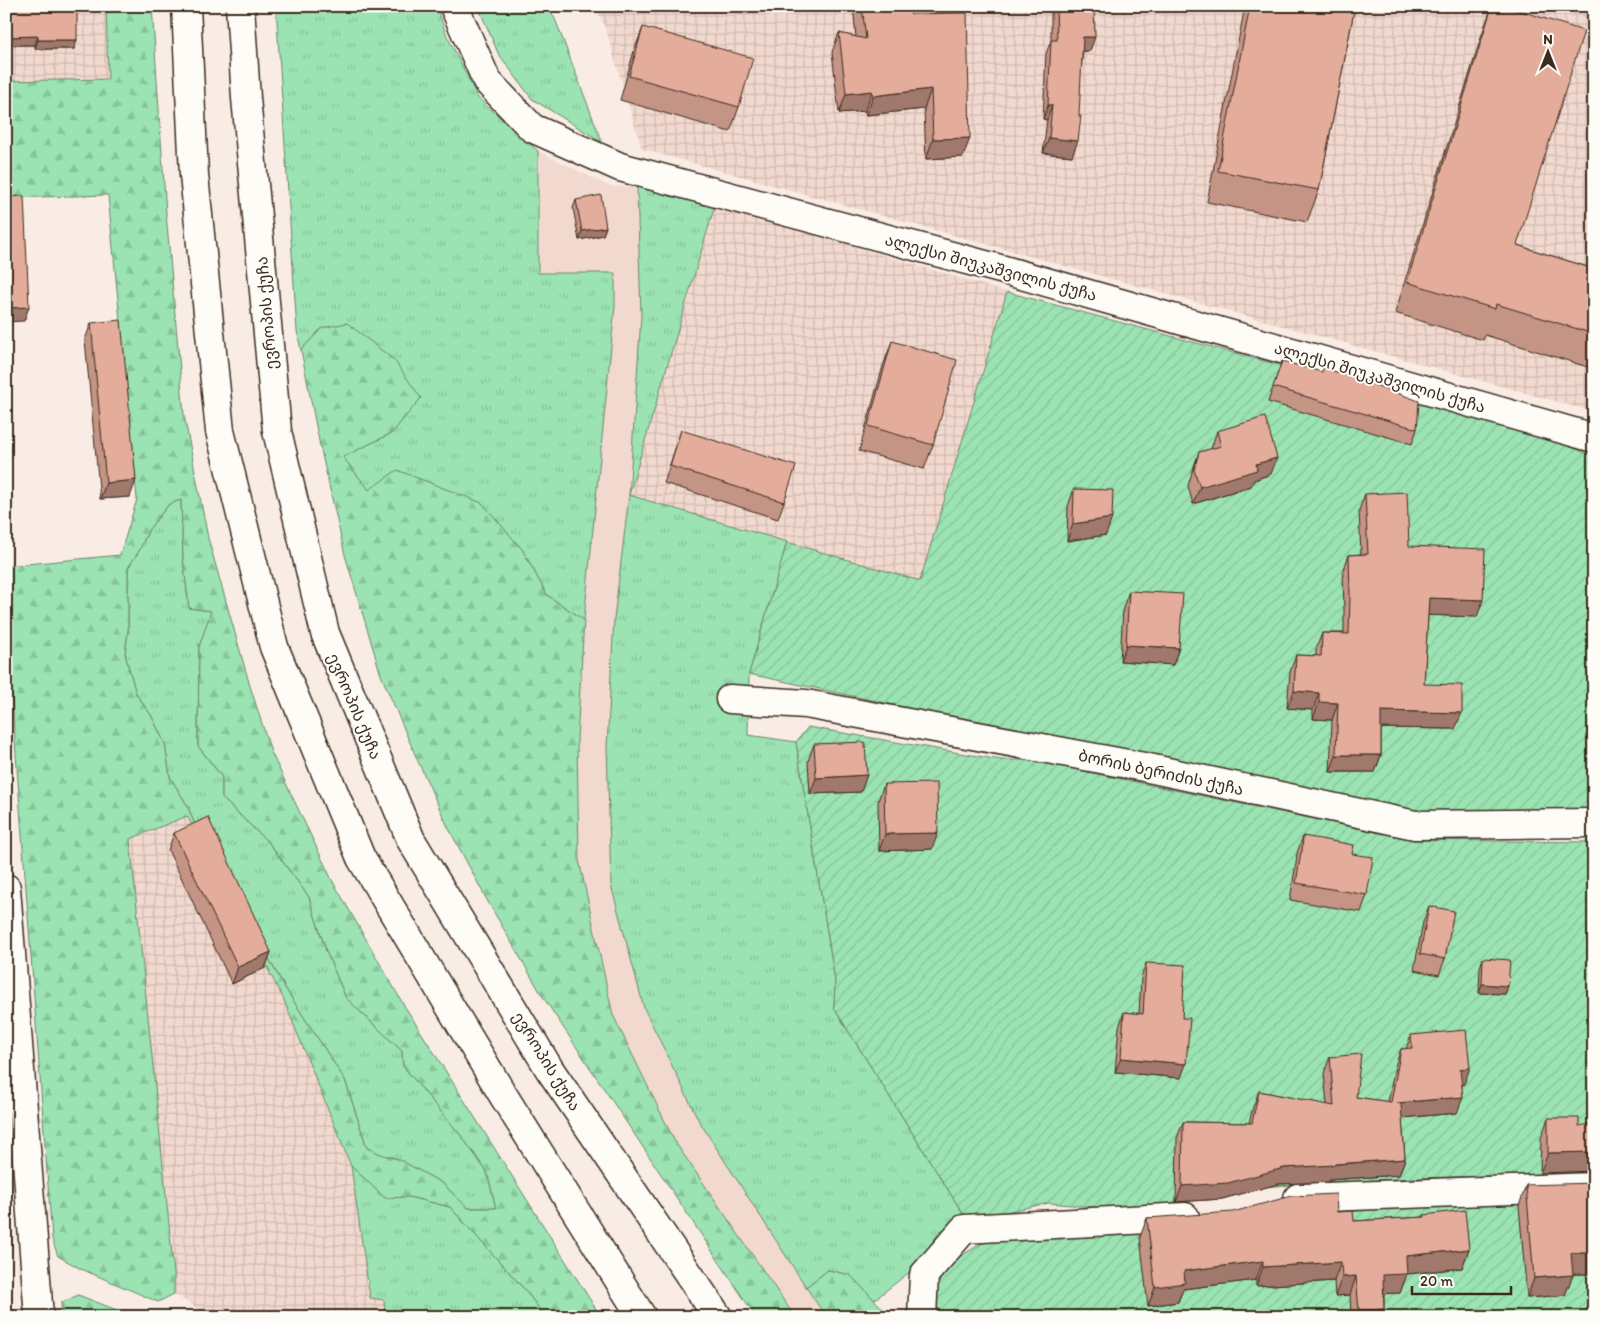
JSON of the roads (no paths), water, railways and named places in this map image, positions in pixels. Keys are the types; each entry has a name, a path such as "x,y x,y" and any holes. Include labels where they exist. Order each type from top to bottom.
{"street":[{"path":"186,6 194,175 220,431 274,647 361,858 504,1095 642,1317"},
{"name":"ევროპის ქუჩა","path":"240,6 246,98 277,431 325,633 411,840 550,1070 718,1317"},
{"name":"ალექსი შიუკაშვილის ქუჩა","path":"454,6 487,80 532,128 620,167 1004,270 1594,438"},
{"name":"ბორის ბერიძის ქუჩა","path":"730,699 825,707 1144,766 1415,825 1594,823"},
{"path":"6,888 39,1317"},
{"path":"1272,1202 1292,1198 1594,1187"},
{"path":"921,1316 924,1275 964,1229 1205,1216"}]}
